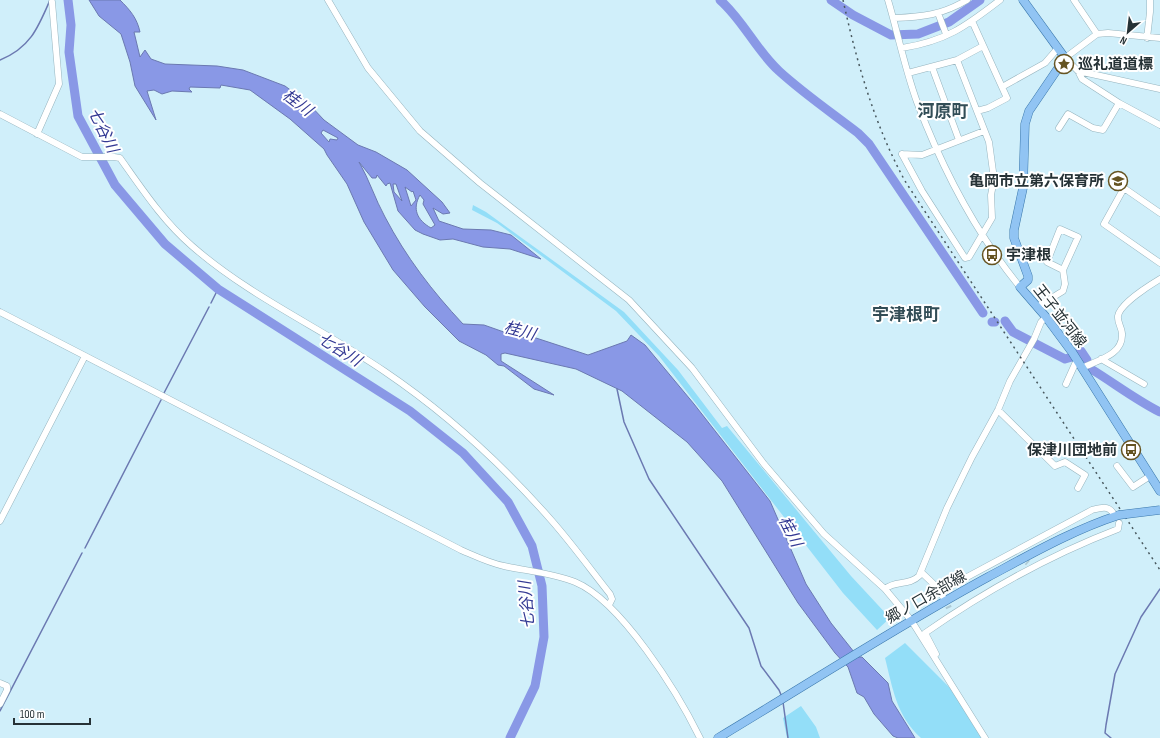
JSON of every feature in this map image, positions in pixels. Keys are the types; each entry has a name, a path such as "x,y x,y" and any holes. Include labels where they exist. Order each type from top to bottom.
{"main road":[{"path":"1022,0 1065,58"},
{"name":"王子並河線","path":"1065,58 1029,111 1025,124 1023,192 1014,230 1014,238 1028,276 1028,280 1020,287 1046,317 1080,363 1154,478 1160,491"},
{"name":"郷ノ口余部線","path":"718,738 911,620 1057,540 1093,523 1117,517 1160,510"}],"street":[{"path":"328,0 368,68 420,131 480,183 629,300 692,368 764,464 824,534 885,589 911,620 936,662 956,689 985,738"},
{"path":"888,0 917,101 937,150 982,234 1020,287"},
{"path":"953,0 957,6"},
{"path":"894,18 914,19 951,10 967,0"},
{"path":"902,48 937,41 972,21 1000,0"},
{"path":"1074,0 1097,34"},
{"path":"1147,38 1150,0"},
{"path":"36,134 59,84 52,2"},
{"path":"938,13 946,34"},
{"path":"972,21 1007,98 988,108 977,111"},
{"path":"1160,38 1147,38 1108,33 1097,34 1065,58 1078,71 1082,80 1119,103 1160,125"},
{"path":"908,73 957,60 983,46"},
{"path":"1002,87 1045,63 1058,48"},
{"path":"957,60 989,142 994,179 991,195 992,218 969,258 965,258 922,191 902,154 922,155 984,131"},
{"path":"932,67 959,140"},
{"path":"1078,71 1160,89"},
{"path":"1059,128 1068,114 1093,128 1103,130 1119,103"},
{"path":"0,114 36,134 85,157 120,158 166,220 191,245 224,271 384,370 443,415 500,465 553,522 610,594 612,599 609,605"},
{"path":"1160,213 1124,188 1104,224 1160,263"},
{"path":"1037,307 1063,291 1065,284 1063,270 1078,237 1060,229 1046,262 1063,270"},
{"path":"1066,384 1075,364 1101,359 1116,351 1121,345 1122,330 1118,316 1122,308 1148,286 1160,280"},
{"path":"0,312 461,550 488,561 576,582 589,589 609,605 657,664 675,692 700,738"},
{"path":"885,589 896,583 904,583 916,579 921,572 950,502 972,457 998,410 1010,382 1033,341 1041,322 1046,317"},
{"path":"0,521 85,356"},
{"path":"1101,359 1144,384"},
{"path":"998,410 1055,466 1065,462 1086,475 1078,488"},
{"path":"1117,466 1133,487 1154,478"},
{"path":"921,572 942,594 1014,552 1092,510 1104,507 1110,509 1117,517 1118,529 1034,568 951,611 925,633 936,655 936,662"},
{"path":"1014,552 1020,556"},
{"path":"1028,563 1034,568"},
{"path":"0,683 6,686 7,690 0,704"}],"shaded area":[{"path":"473,205 486,212 624,312 678,370 722,428 727,426 851,576 890,618 877,630 843,593 659,356 616,311 497,223 472,210"},
{"path":"905,643 951,689 982,738 921,738 913,729 901,711 893,691 885,658"},
{"path":"801,706 816,727 820,738 787,738 783,718"}],"water":[{"name":"桂川","path":"89,0 120,0 127,7 133,14 139,27 140,32 134,32 140,57 145,50 151,59 165,64 217,66 243,70 285,86 308,103 324,120 358,145 376,152 407,170 442,202 450,213 443,214 433,208 439,221 463,229 491,230 511,235 541,259 510,249 483,247 453,239 440,240 415,230 398,211 390,183 386,186 377,175 376,178 372,178 359,162 393,232 430,286 463,324 484,325 518,337 536,338 588,355 627,341 631,335 645,345 694,404 770,501 806,584 831,623 858,657 862,657 888,683 892,701 915,738 898,738 893,736 874,714 864,697 857,693 848,667 835,653 798,603 722,481 687,442 622,391 576,369 505,353 501,354 501,361 554,395 534,389 504,366 498,365 486,355 459,341 425,307 393,270 364,222 347,184 324,149 290,119 250,90 221,85 220,88 190,87 189,89 192,92 172,91 162,94 154,90 147,91 156,120 135,86 130,62 121,34 99,16","holes":["323,130 338,138 337,140 330,139 329,142 321,133","393,184 396,184 402,201 394,192","405,187 412,192 413,191 416,200 411,206","420,195 424,200 423,204 435,225 431,228 426,225 417,214 416,205"]}],"waterway":[{"path":"0,60 19,50 32,36 50,0"},
{"name":"七谷川","path":"68,0 71,25 69,52 78,116 115,185 165,244 218,289 410,411 463,453 508,502 532,546 542,586 544,637 535,686 510,738"},
{"path":"720,0 736,17 763,54 779,71 858,133 869,144 983,313"},
{"path":"831,0 853,15 891,35 918,34 949,22 980,0"},
{"path":"211,303 218,289"},
{"path":"164,393 209,307"},
{"path":"1005,321 1013,332 1065,359 1072,357 1081,351 1087,360"},
{"path":"1091,369 1160,412"},
{"path":"617,389 624,422 649,479 749,628 761,666 779,690 782,697"},
{"path":"85,548 161,400"},
{"path":"0,711 82,553"},
{"path":"1111,738 1105,733 1115,674 1141,617 1160,589"},
{"path":"783,702 788,738"}],"tunnel":[{"path":"1020,556 1028,563"},
{"path":"944,598 949,608"}],"railway":[{"path":"843,0 854,47 875,115 884,138 905,181 1160,570"}],"place":[{"name":"巡礼道道標","path":"1064,64"},
{"name":"亀岡市立第六保育所","path":"1118,181"},
{"name":"宇津根","path":"992,255"},
{"name":"保津川団地前","path":"1131,450"}],"district":[{"name":"河原町","path":"943,111"},
{"name":"宇津根町","path":"906,314"}]}
